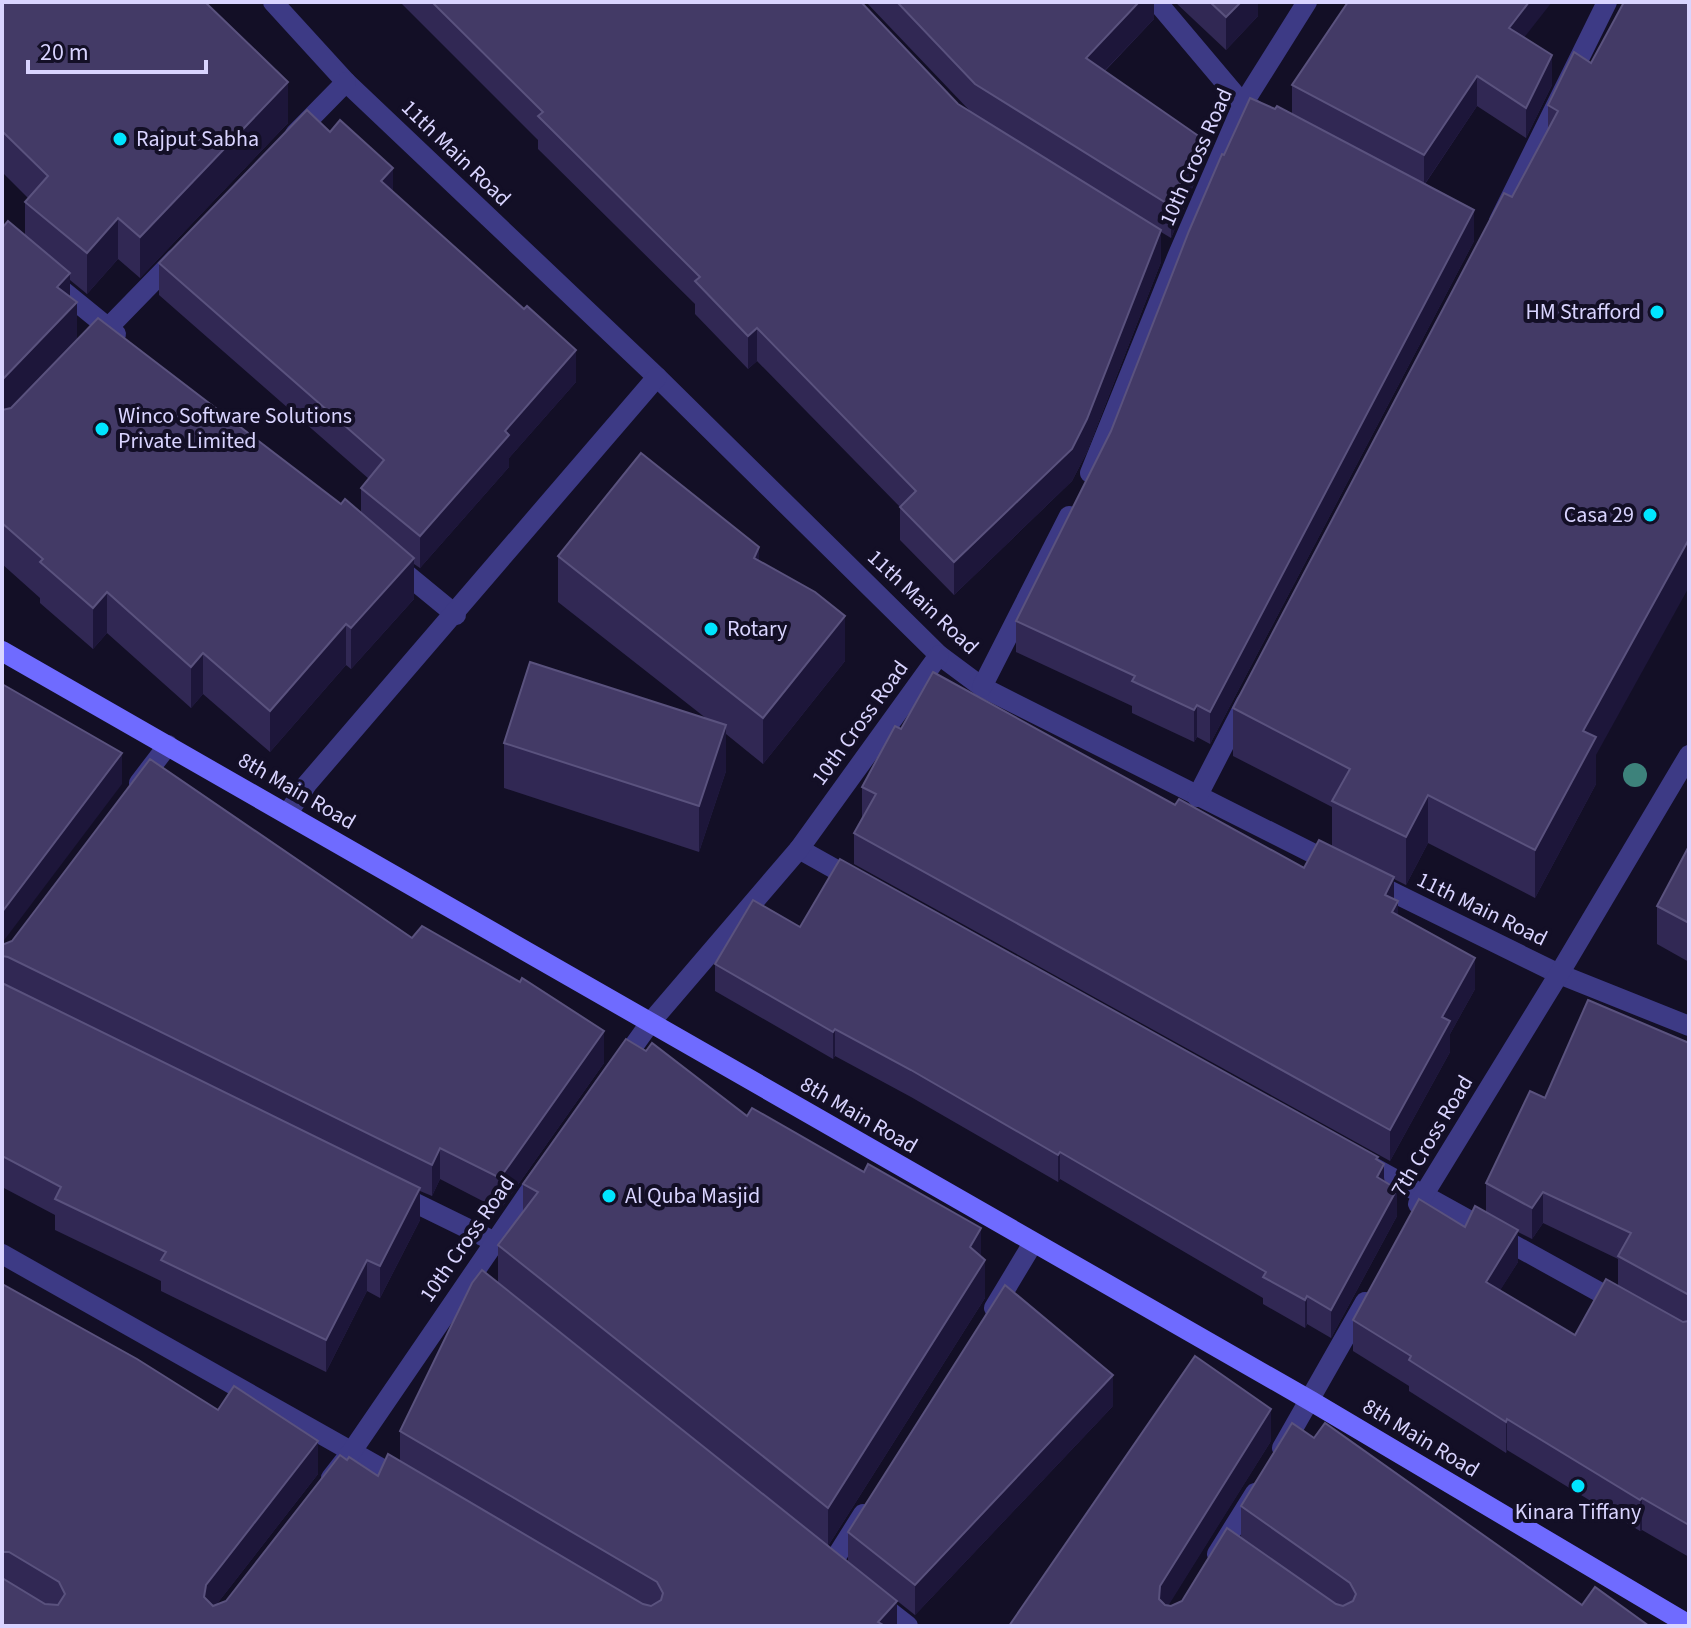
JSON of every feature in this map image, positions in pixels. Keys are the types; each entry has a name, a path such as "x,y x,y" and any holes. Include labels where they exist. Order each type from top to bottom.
{"street":[{"name":"11th Main Road","path":"273,2 346,82 657,377 939,655 982,687 1197,797 1559,974 1689,1026"},
{"path":"1157,2 1243,104 1271,119"},
{"name":"10th Cross Road","path":"982,687 1099,457 1170,253 1243,104 1307,2"},
{"path":"1485,232 1607,2"},
{"path":"279,151 346,82"},
{"path":"87,350 194,239"},
{"path":"37,270 132,347"},
{"path":"288,813 307,784 456,615 657,377"},
{"path":"384,555 456,615"},
{"name":"8th Main Road","path":"2,651 1311,1401 1689,1625"},
{"name":"10th Cross Road","path":"610,1078 650,1023 799,849 939,655"},
{"path":"1197,797 1256,685"},
{"path":"124,803 168,745"},
{"name":"7th Cross Road","path":"1408,1223 1689,755"},
{"path":"799,849 882,895"},
{"path":"1340,1149 1633,1310"},
{"name":"10th Cross Road","path":"323,1489 476,1281 493,1241 547,1166"},
{"path":"381,1186 493,1241"},
{"path":"984,1325 1033,1243"},
{"path":"2,1254 420,1491"},
{"path":"1209,1566 1230,1547 1267,1473 1311,1401 1377,1279"},
{"path":"831,1565 874,1498"},
{"path":"864,1591 908,1626"}],"building":[{"name":"Rajput Sabha","path":"2,2 205,2 288,82 140,237 118,218 87,253 25,202 48,176 2,131"},
{"path":"432,2 861,2 958,104 1161,230 1087,419 1072,449 954,562 900,507 916,491 757,328 748,336 695,281 700,277 538,116 543,112"},
{"path":"897,2 1139,2 1086,58 1200,137 1171,206 975,84"},
{"path":"1210,2 1241,2 1226,17"},
{"path":"1348,2 1529,2 1509,28 1552,55 1526,108 1477,76 1424,155 1292,85"},
{"path":"1624,2 1689,2 1689,539 1583,731 1596,737 1535,850 1428,795 1406,837 1332,801 1350,769 1233,708 1504,193 1512,197 1558,111 1548,105 1574,52 1591,63"},
{"path":"1250,98 1275,109 1277,106 1474,210 1210,712 1197,705 1194,710 1132,681 1135,676 1016,621 1111,431 1189,231"},
{"path":"307,110 330,132 340,120 393,168 381,181 524,309 527,306 576,350 505,431 509,435 420,536 361,488 384,460 159,263"},
{"path":"8,221 70,273 57,287 77,302 2,380 2,228"},
{"path":"98,318 341,504 345,499 414,558 351,628 346,624 270,711 203,653 191,667 107,592 93,608 40,562 43,559 2,523 2,410 11,408"},
{"path":"641,453 759,547 754,558 815,592 845,616 763,718 558,556"},
{"path":"530,662 726,725 699,806 504,743"},
{"path":"933,672 1175,805 1179,799 1304,868 1319,840 1394,877 1385,895 1398,901 1392,912 1475,958 1442,1017 1450,1021 1390,1130 854,833 876,794 862,787 895,726 901,729"},
{"path":"2,684 122,753 2,912"},
{"path":"150,759 412,938 422,926 520,982 522,978 604,1031 500,1178 440,1148 432,1165 2,956 2,945 12,941"},
{"path":"1689,846 1689,923 1657,906"},
{"path":"840,859 1378,1157 1376,1159 1384,1164 1377,1177 1397,1189 1331,1310 1263,1277 1266,1272 1060,1152 1058,1155 911,1070 835,1029 833,1032 715,964 753,900 800,927"},
{"path":"2,983 420,1188 380,1266 367,1260 326,1340 161,1260 166,1252 55,1199 61,1187 2,1156"},
{"path":"1588,1000 1689,1043 1689,1295 1618,1256 1631,1233 1543,1192 1532,1208 1486,1183 1530,1091 1545,1098"},
{"path":"626,1039 646,1051 652,1043 747,1116 752,1108 864,1172 868,1164 981,1228 970,1247 985,1260 828,1508 498,1245 538,1192 523,1184"},
{"path":"1419,1199 1465,1227 1475,1206 1518,1230 1486,1282 1575,1335 1606,1279 1683,1322 1689,1321 1689,1525 1642,1498 1640,1500 1507,1419 1506,1422 1353,1320"},
{"path":"482,1270 897,1601 878,1622 885,1626 2,1626 2,1578 45,1604 58,1605 65,1594 59,1582 9,1552 2,1552 2,1284 137,1359 218,1410 234,1386 318,1441 206,1585 204,1597 213,1606 226,1601 340,1455 347,1460 349,1457 378,1476 388,1454 643,1604 651,1606 661,1600 663,1593 657,1582 400,1431 472,1283"},
{"path":"1005,1285 1113,1375 915,1585 848,1532"},
{"path":"1195,1356 1271,1409 1160,1586 1159,1599 1165,1605 1182,1601 1227,1528 1336,1604 1343,1606 1353,1601 1356,1594 1350,1583 1241,1506 1292,1423 1314,1438 1325,1423 1582,1605 1595,1587 1649,1626 1009,1626"}],"place":[{"name":"Rajput Sabha","path":"120,139"},
{"name":"HM Strafford","path":"1657,312"},
{"name":"Winco Software Solutions Private Limited","path":"102,429"},
{"name":"Casa 29","path":"1650,515"},
{"name":"Rotary","path":"711,629"},
{"name":"Al Quba Masjid","path":"609,1196"},
{"name":"Kinara Tiffany","path":"1578,1486"}]}
